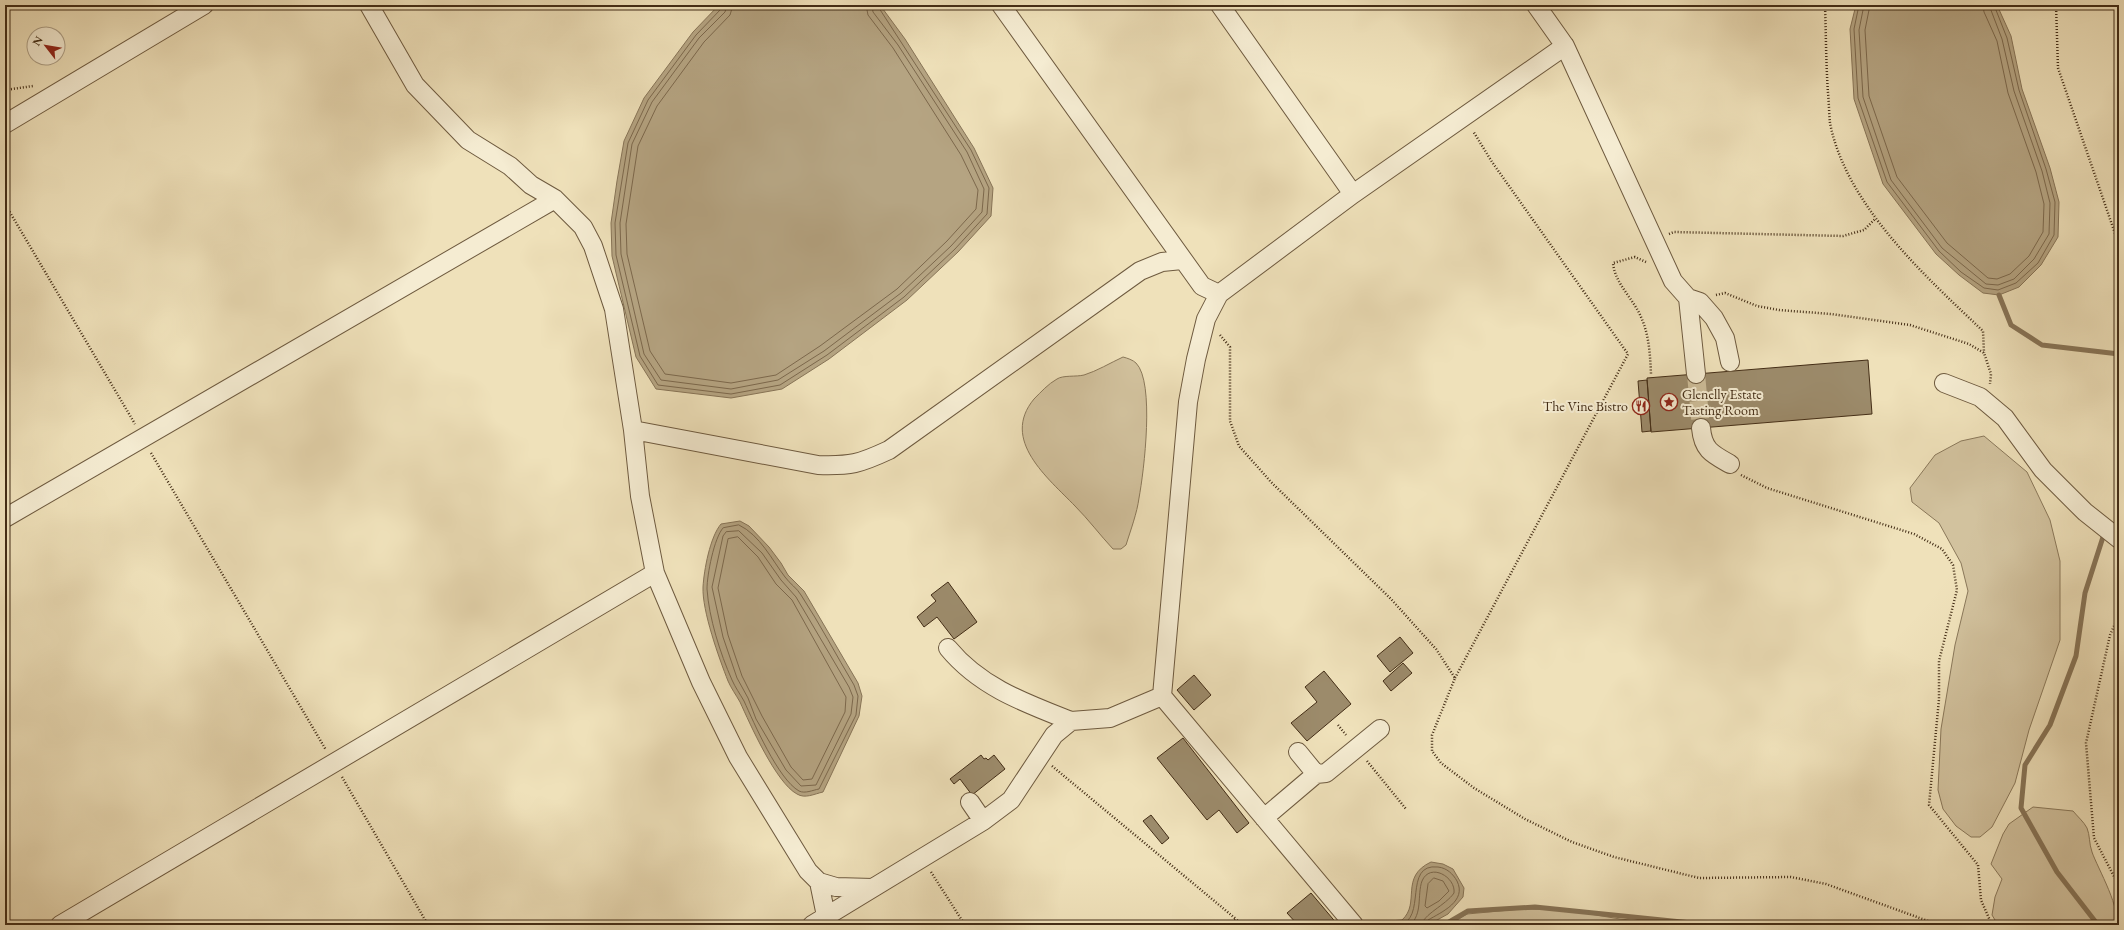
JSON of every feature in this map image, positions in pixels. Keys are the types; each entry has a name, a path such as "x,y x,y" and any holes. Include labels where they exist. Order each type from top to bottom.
{"street":[{"path":"5,124 204,5"},
{"path":"369,5 416,85 468,140 510,166 531,185 555,199 582,227 593,246 614,309 633,430 640,496 655,572 700,682 738,757 808,871 819,882 836,887 874,888"},
{"path":"1001,5 1182,260 1202,286 1219,294"},
{"path":"1220,5 1353,194"},
{"path":"1536,5 1565,46 1673,281 1714,318 1725,338 1730,362"},
{"path":"1354,925 1162,696 1188,402 1196,359 1206,319 1219,294 1353,194 1565,46"},
{"path":"5,518 142,437 555,199"},
{"path":"633,430 818,465 846,466 866,461 889,450 1140,272 1162,262 1182,260"},
{"path":"1694,300 1696,374"},
{"path":"1944,384 1970,391 2005,418 2043,470 2085,512 2119,539"},
{"path":"1702,428 1702,439 1710,453 1730,464"},
{"path":"60,925 334,764 655,572"},
{"path":"948,648 962,665 990,685 1037,708 1071,721 1110,718 1162,696"},
{"path":"819,921 983,821 1011,800 1054,735 1071,721"},
{"path":"1264,818 1316,774 1326,773 1380,729"},
{"path":"1298,752 1316,774"},
{"path":"970,802 983,821"},
{"path":"819,882 819,921"}],"path":[{"path":"1825,5 1826,60 1830,124 1845,169 1875,219 1948,298 1983,331 1984,353 1991,374 1988,404"},
{"path":"2056,5 2058,68 2119,245"},
{"path":"1464,117 1492,162 1628,354 1455,678 1432,735 1432,751 1441,763 1474,788 1525,819 1579,844 1614,857 1699,878 1798,878 1826,884 1939,925"},
{"path":"5,204 428,925"},
{"path":"1654,242 1674,232 1843,236 1864,230 1875,219"},
{"path":"1635,258 1613,263 1614,273 1640,315 1648,336 1651,374"},
{"path":"1694,300 1725,293 1757,306 1779,310 1831,314 1910,325 1969,344 1984,353"},
{"path":"1206,319 1230,346 1230,422 1238,446 1271,482 1391,599 1436,649 1455,678"},
{"path":"1730,464 1741,476 1768,488 1914,534 1942,549 1953,565 1957,590 1938,661 1939,699 1929,805 1978,865 1981,900 1992,925"},
{"path":"2119,615 2110,635 2086,743 2094,838 2119,886"},
{"path":"1040,757 1236,919 1241,925"},
{"path":"1366,760 1406,809"},
{"path":"922,858 965,925"},
{"path":"1227,925 1236,919"}],"shaded area":[{"path":"1123,357 1136,363 1142,373 1147,407 1145,448 1138,504 1126,545 1121,549 1113,549 1080,511 1041,471 1025,443 1022,429 1025,414 1034,399 1054,381 1063,377 1084,375"},
{"path":"1984,436 2027,472 2050,520 2060,561 2060,640 2029,730 2015,783 1992,827 1980,837 1971,837 1956,826 1943,809 1938,790 1941,729 1955,645 1968,591 1961,563 1939,523 1912,502 1910,488 1935,455 1961,441"},
{"path":"2033,807 2073,811 2086,826 2092,852 2113,901 2116,919 2114,925 1998,925 1992,915 1995,897 2002,879 1991,864 2003,834 2009,824"},
{"path":"1521,909 1566,910 1620,919 1680,925 1449,925 1467,914"}],"water":[{"path":"719,5 880,5 905,39 974,148 993,188 991,216 958,252 907,300 829,359 782,389 731,398 656,389 636,357 612,256 611,223 624,141 644,98 693,32"},
{"path":"1856,5 1997,5 2011,36 2022,89 2050,168 2059,202 2058,237 2041,265 2019,287 1999,295 1983,293 1959,275 1936,254 1883,184 1854,99 1850,29"},
{"path":"740,521 749,526 769,547 788,575 804,591 858,683 862,696 859,716 823,792 810,796 797,794 789,788 772,766 740,702 729,684 708,621 703,597 703,587 708,554 717,530 721,524"},
{"path":"1431,862 1443,864 1453,869 1464,888 1463,897 1448,914 1428,925 1387,925 1389,921 1402,920 1407,913 1410,906 1413,882 1416,875 1421,868"}],"building":[{"path":"1868,360 1872,414 1651,432 1647,378"},
{"path":"1647,380 1651,431 1642,432 1638,381"},
{"path":"948,582 977,622 954,639 937,617 924,627 917,617 936,601 931,595"},
{"path":"1400,637 1413,653 1390,672 1377,656"},
{"path":"1403,663 1412,673 1391,691 1383,681"},
{"path":"1324,671 1351,704 1307,741 1291,723 1317,702 1305,687"},
{"path":"1194,675 1211,695 1194,710 1177,690"},
{"path":"1183,738 1249,823 1237,833 1219,810 1207,820 1157,758"},
{"path":"981,755 984,759 986,758 988,760 994,755 1005,769 972,795 960,779 954,784 950,779"},
{"path":"1151,815 1169,838 1162,844 1143,821"},
{"path":"1311,893 1338,925 1298,925 1287,913"}],"waterway":[{"path":"1999,295 2011,325 2042,345 2119,354"},
{"path":"2098,925 2057,872 2021,808 2025,765 2050,725 2076,656 2085,593 2103,537"},
{"path":"1444,925 1468,911 1535,907 1711,925"}],"tunnel":[{"path":"1696,374 1701,428"}],"place":[{"name":"Glenelly Estate Tasting Room","path":"1669,402"},
{"name":"The Vine Bistro","path":"1641,406"}]}
